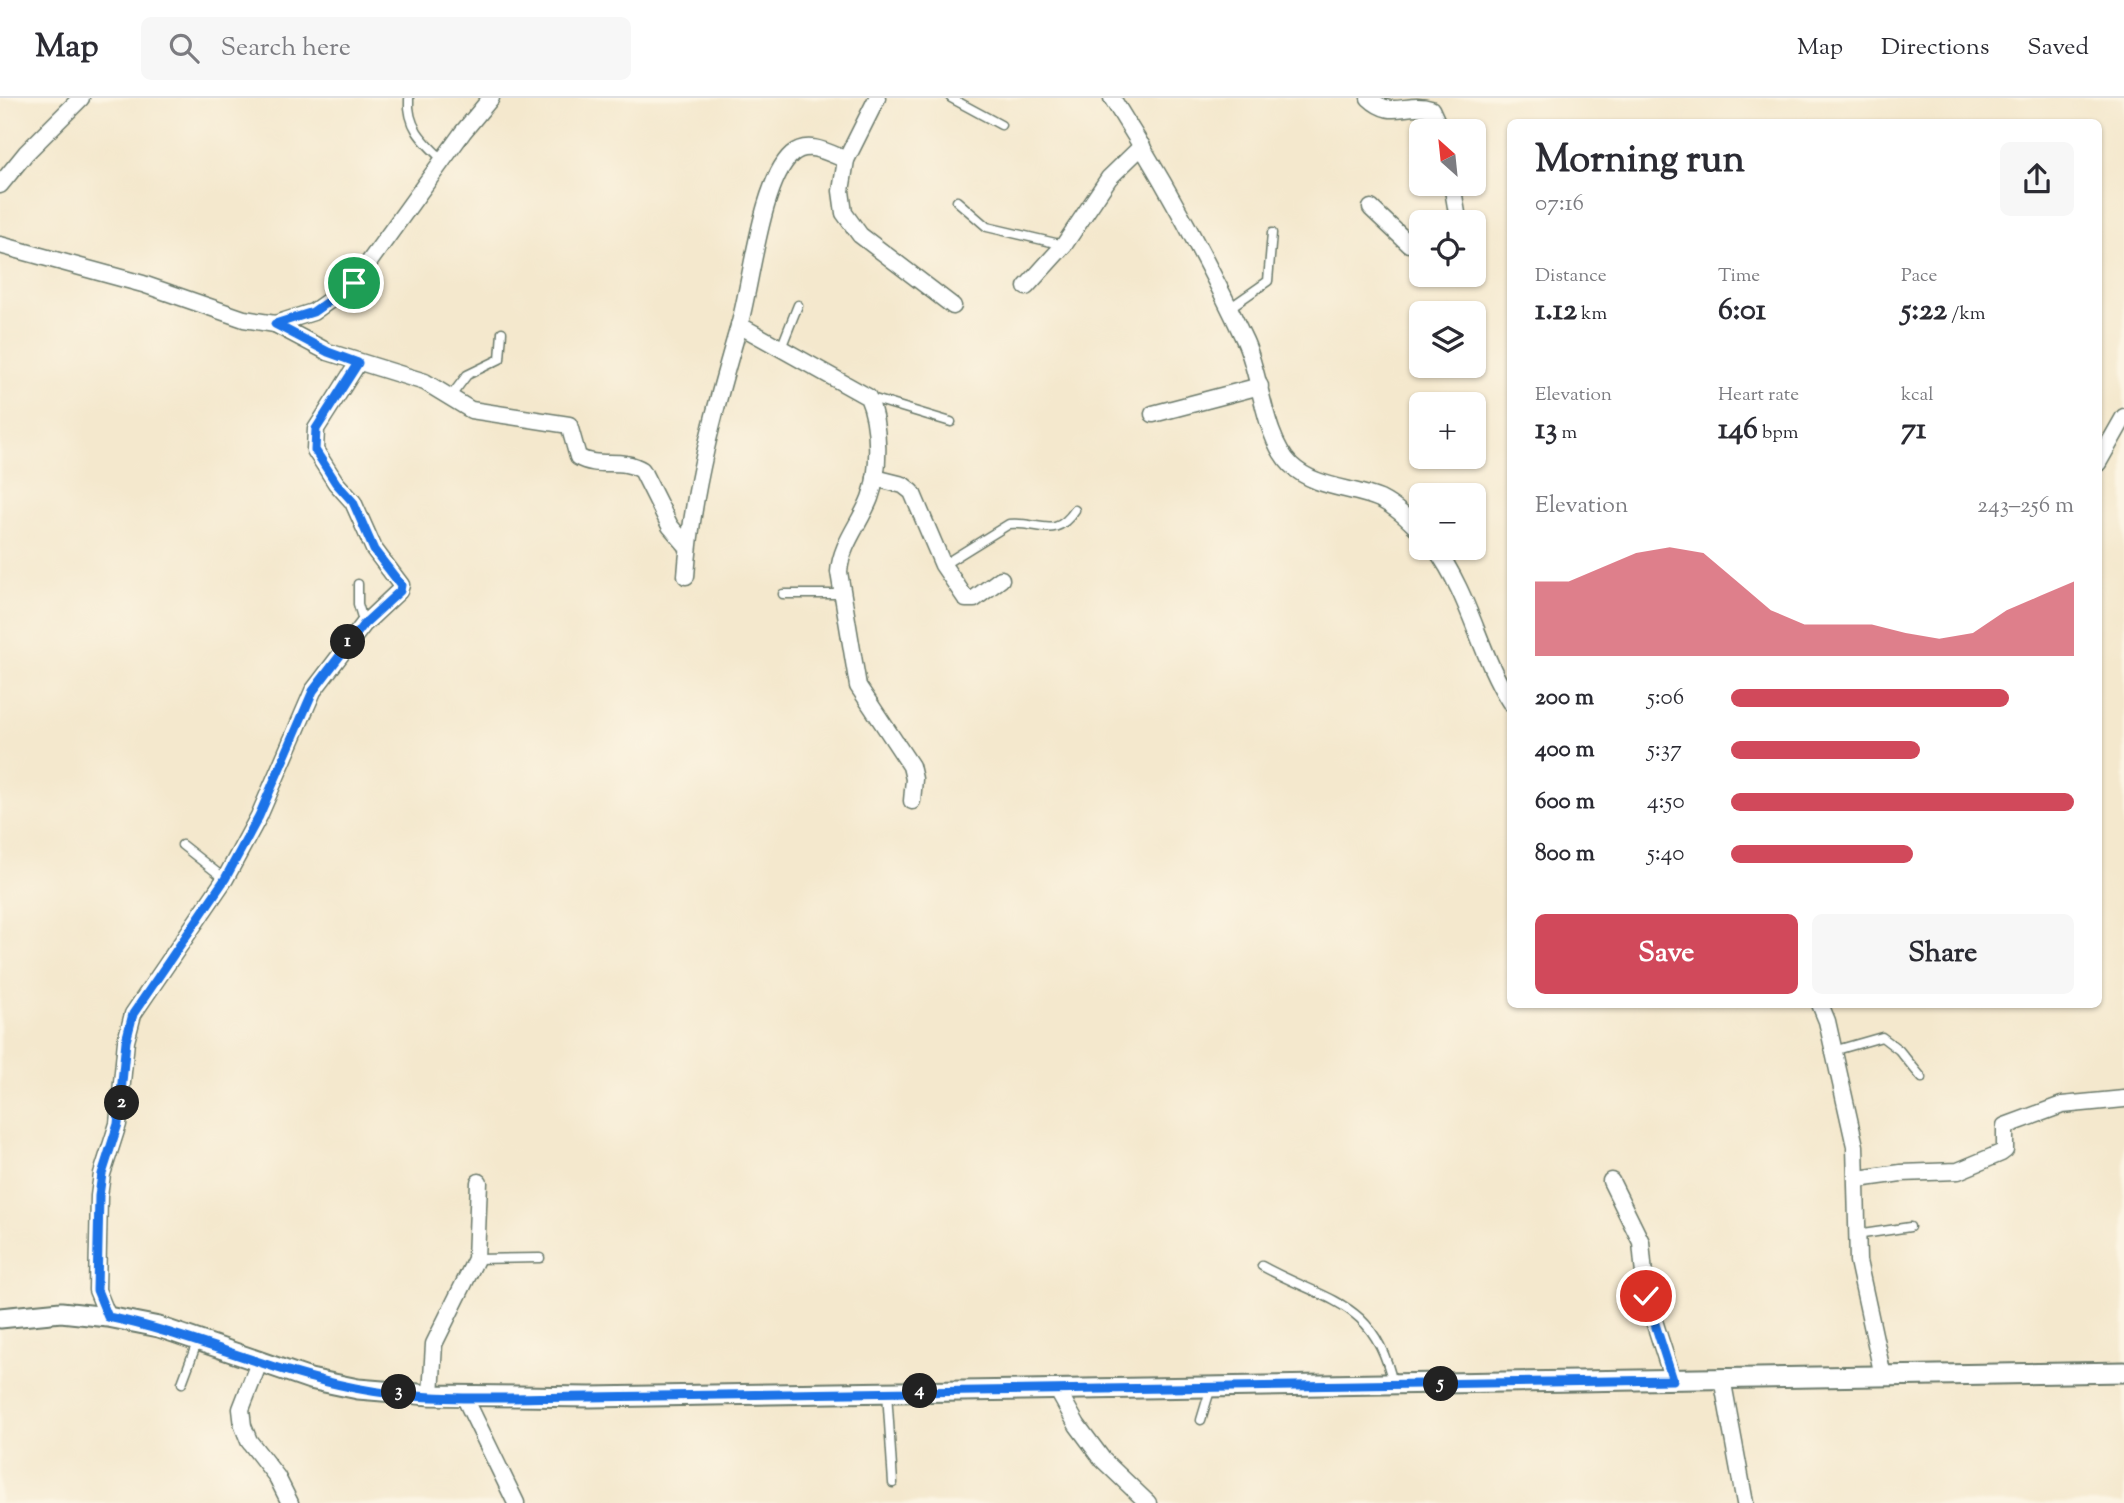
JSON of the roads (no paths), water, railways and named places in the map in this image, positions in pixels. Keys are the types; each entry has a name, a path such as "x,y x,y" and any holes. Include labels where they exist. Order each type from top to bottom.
{"street":[{"path":"0,186 26,153 81,98"},
{"path":"275,324 313,312 354,283 443,160 492,98"},
{"path":"877,98 846,160 841,191 844,213 859,235 953,306"},
{"path":"1112,98 1161,175 1246,342 1275,441 1290,464 1310,479 1378,499 1399,511 1409,521"},
{"path":"1369,98 1390,110 1433,104"},
{"path":"1026,287 1064,245 1097,193 1142,146"},
{"path":"686,576 688,547 705,451 725,365 739,324 769,195 789,156 800,148 810,147 846,160"},
{"path":"1371,208 1409,244"},
{"path":"0,245 143,284 244,319 275,324 328,352 425,382 471,410 569,425 578,457 585,461 633,464 642,470 670,526 688,547"},
{"path":"739,324 868,397 875,413 875,478 870,498 840,557 842,594 858,686 911,766 914,779 912,801"},
{"path":"108,1317 97,1290 99,1196 102,1174 118,1124 126,1041 133,1014 225,879 259,816 313,691 364,624 400,591 401,585 374,550 361,514 336,483 315,450 316,429 358,363"},
{"path":"1153,414 1260,386"},
{"path":"2102,456 2124,417"},
{"path":"875,478 904,485 912,492 943,565 966,599 974,599 1002,579"},
{"path":"1442,560 1466,601 1495,677 1507,697"},
{"path":"1821,1008 1855,1146 1858,1261 1883,1376"},
{"path":"1857,1179 1901,1172 1958,1171 2005,1150 2005,1126 2016,1120 2062,1105 2124,1099"},
{"path":"1611,1181 1641,1242 1646,1296 1673,1380"},
{"path":"431,1395 434,1344 476,1259 479,1182"},
{"path":"0,1318 61,1312 108,1317 198,1340 310,1379 358,1389 464,1396 887,1392 2124,1372"},
{"path":"260,1360 241,1409 243,1426 249,1441 277,1477 290,1503"},
{"path":"1722,1378 1745,1503"},
{"path":"1057,1389 1077,1425 1103,1460 1148,1503"},
{"path":"464,1396 516,1503"}],"lane":[{"path":"409,98 411,122 420,138 443,160"},
{"path":"951,98 1001,125"},
{"path":"957,201 987,226 1064,245"},
{"path":"1228,309 1268,281 1272,233"},
{"path":"782,348 797,305"},
{"path":"451,396 467,375 500,359 502,332"},
{"path":"868,397 951,422"},
{"path":"943,565 1009,524 1022,523 1056,529 1066,523 1076,510"},
{"path":"358,584 358,604 364,624"},
{"path":"783,594 842,594"},
{"path":"182,845 225,879"},
{"path":"1833,1051 1882,1037 1899,1050 1922,1078"},
{"path":"1856,1235 1910,1227"},
{"path":"476,1259 540,1258"},
{"path":"1262,1266 1335,1301 1367,1323 1388,1361 1393,1384"},
{"path":"182,1383 198,1340"},
{"path":"1201,1420 1211,1387"},
{"path":"887,1392 894,1483"}]}
